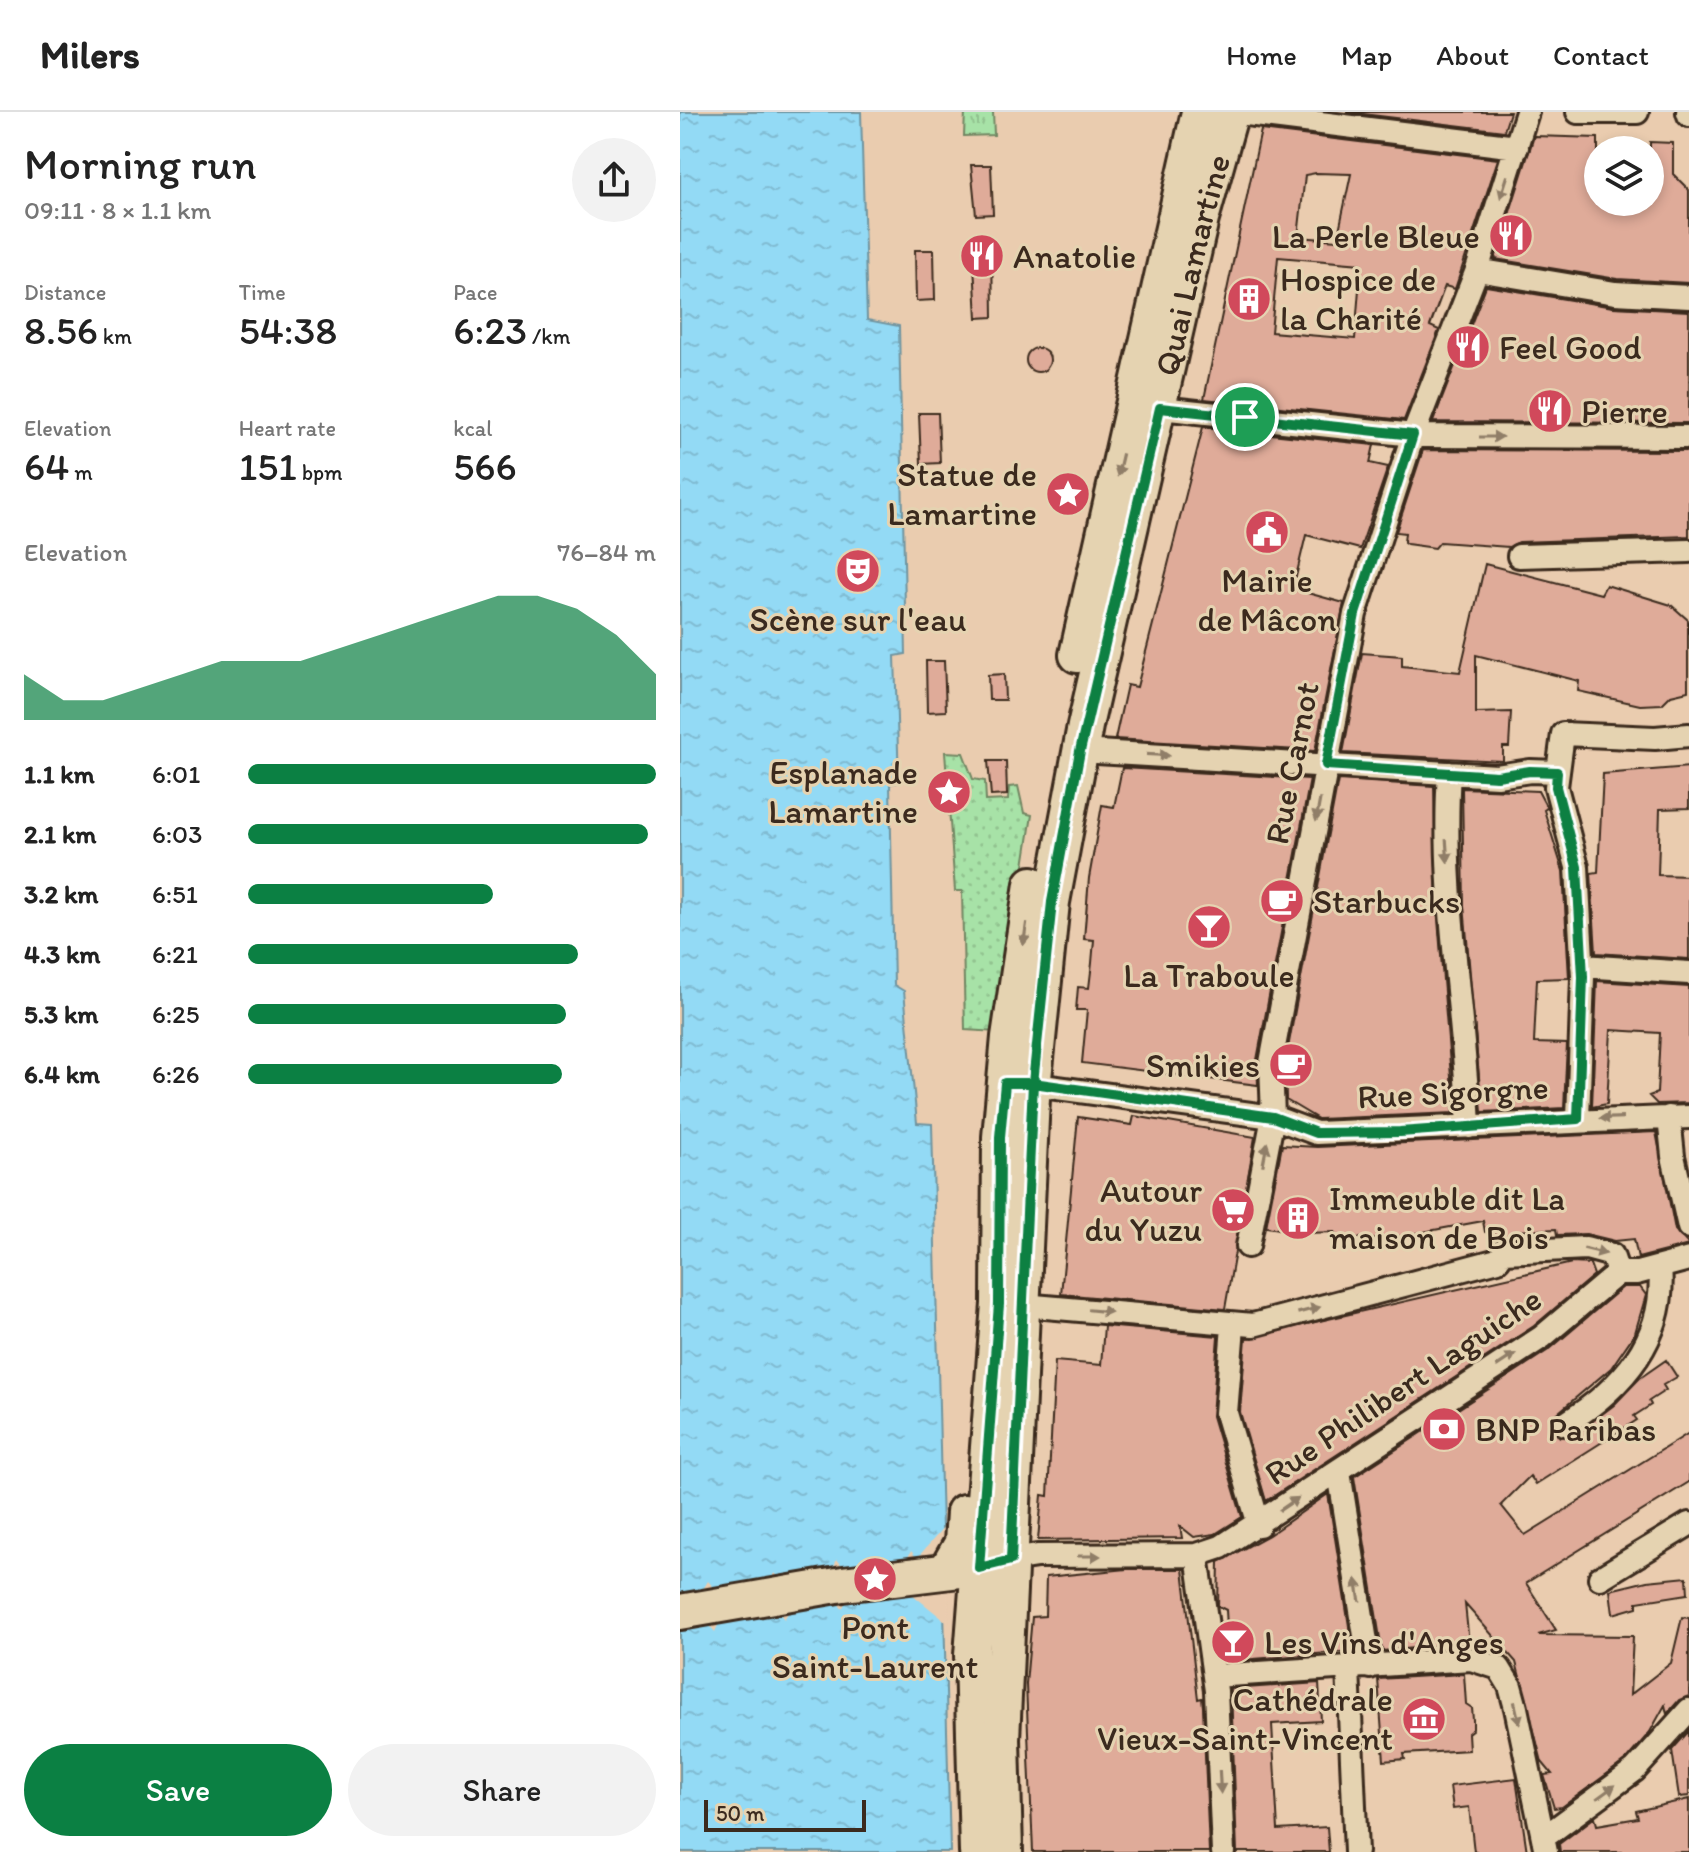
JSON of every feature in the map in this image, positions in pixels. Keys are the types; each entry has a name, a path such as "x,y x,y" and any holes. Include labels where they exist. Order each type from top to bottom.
{"main road":[{"name":"Quai Lamartine","path":"995,1564 1011,1304 1019,1083 1034,874 1063,720 1199,112"},
{"name":"Quai Lamartine","path":"1011,1304 1000,1137 1019,1083 1080,751 1201,219 1230,112"},
{"path":"946,1571 962,1543 988,1229 1000,1137"},
{"path":"680,1612 995,1564"},
{"path":"977,1852 972,1655 995,1564"},
{"path":"993,1852 995,1564"},
{"path":"995,1564 1005,1852"}],"street":[{"path":"1201,219 1215,112"},
{"path":"1230,112 1517,147"},
{"name":"Rue Carnot","path":"1248,1246 1270,1117 1271,1063 1355,614 1413,435 1477,270 1527,112"},
{"path":"1578,112 1637,112"},
{"path":"1477,270 1615,293 1689,297"},
{"path":"1160,408 1413,435 1689,437"},
{"path":"1519,556 1689,551"},
{"path":"1578,1119 1582,966 1577,867 1556,787 1563,734 1655,738 1689,735"},
{"path":"1080,751 1497,776 1530,771 1557,772"},
{"path":"1449,773 1445,825 1465,1036 1469,1127"},
{"path":"1582,966 1689,973"},
{"name":"Rue Sigorgne","path":"1019,1083 1270,1117 1316,1133 1578,1119 1679,1117"},
{"path":"1679,1117 1673,1156 1689,1227"},
{"path":"1011,1304 1233,1326 1253,1325 1498,1260 1504,1252 1586,1248 1612,1255 1618,1273 1689,1259"},
{"path":"1565,1424 1592,1407 1636,1362 1649,1339 1660,1306 1660,1267"},
{"name":"Rue Philibert Laguiche","path":"1197,1555 1221,1547 1259,1525 1542,1337 1618,1273"},
{"path":"1233,1326 1226,1413 1259,1525"},
{"path":"1339,1472 1359,1668 1356,1852"},
{"path":"1600,1578 1689,1524"},
{"path":"995,1564 1037,1556 1197,1555 1214,1676 1223,1852"},
{"path":"1214,1676 1471,1659 1499,1668 1510,1686 1545,1845 1635,1770 1689,1710"}],"green space":[{"path":"965,112 993,112 994,135 964,136"},
{"path":"945,752 963,753 973,779 985,781 986,801 1008,800 1009,787 1018,786 1024,813 1032,815 998,1032 965,1030 962,891 955,891"}],"water":[{"path":"680,112 861,112 867,320 899,326 906,654 895,656 899,782 890,784 894,985 904,991 917,1123 932,1124 950,1852 680,1852"}],"pier":[{"name":"Pont Saint-Laurent","path":"946,1525 949,1624 913,1595 846,1602 842,1609 838,1603 789,1612 784,1619 779,1613 719,1623 715,1632 710,1626 680,1630 680,1598 700,1594 708,1581 718,1592 769,1584 775,1573 783,1582 831,1573 837,1559 846,1571 904,1566 911,1551 917,1558"}],"building":[{"path":"1346,112 1510,112 1504,131"},
{"path":"1261,130 1498,159 1455,289 1445,286 1430,326 1439,330 1404,420 1204,399","holes":["1351,174 1337,240 1298,237 1305,175","1278,257 1361,264 1355,339 1271,332"]},
{"path":"1534,136 1584,138 1584,216 1664,216 1664,143 1673,143 1673,174 1689,190 1689,283 1617,279 1495,259"},
{"path":"971,165 991,165 993,214 976,215"},
{"path":"992,246 993,317 977,318 973,247"},
{"path":"915,250 934,250 935,300 916,301"},
{"path":"1486,286 1613,307 1689,311 1689,423 1433,422"},
{"path":"1038,348 1047,351 1050,360 1047,369 1038,372 1029,369 1026,360 1029,351"},
{"path":"919,413 938,413 940,463 921,464"},
{"path":"1203,427 1374,445 1370,463 1388,467 1360,549 1306,535 1293,589 1344,603 1315,751 1115,739 1127,685 1137,687"},
{"path":"1423,450 1689,451 1689,536 1519,542 1509,547 1440,542 1435,548 1407,544 1404,542 1405,533 1396,532"},
{"path":"1485,564 1601,594 1606,585 1671,605 1688,620 1688,691 1671,695 1662,704 1640,705 1578,691 1579,681 1476,655 1476,713 1511,712 1509,747 1503,747 1503,761 1343,753 1362,653 1402,656 1402,666 1460,672"},
{"path":"926,661 944,661 946,711 927,712"},
{"path":"1004,674 1005,700 989,700 988,675"},
{"path":"988,761 1006,761 1007,795 991,796"},
{"path":"1689,767 1689,808 1660,809 1658,875 1689,876 1689,959 1596,953 1591,873 1598,872 1603,774"},
{"path":"1122,768 1310,779 1257,1060 1258,1085 1082,1063 1087,1010 1076,1010 1078,987 1089,988 1092,963 1094,940 1084,939 1089,878 1102,805 1114,807"},
{"path":"1338,780 1434,786 1437,907 1454,1113 1318,1119 1286,1100 1285,1064"},
{"path":"1462,788 1538,791 1547,808 1544,810 1563,871 1569,978 1537,979 1534,1043 1567,1044 1564,1108 1482,1112 1464,905"},
{"path":"1597,981 1689,987 1689,1103 1657,1104 1649,1096 1657,1093 1660,1033 1611,1030 1607,1104 1592,1107"},
{"path":"1134,1116 1255,1137 1225,1309 1061,1294 1078,1117 1132,1125"},
{"path":"1656,1132 1675,1230 1689,1245 1638,1258 1634,1239 1615,1241 1586,1234 1557,1235 1556,1229 1515,1231 1515,1237 1506,1238 1485,1232 1483,1221 1380,1240 1336,1236 1335,1232 1307,1233 1266,1227 1282,1145 1317,1147"},
{"path":"1572,1263 1590,1264 1594,1275 1534,1326 1266,1501 1240,1412 1246,1338"},
{"path":"1623,1287 1640,1287 1646,1295 1635,1333 1611,1368 1553,1417 1553,1431 1560,1437 1573,1436 1614,1405 1640,1378 1666,1360 1677,1377 1663,1385 1666,1390 1634,1416 1637,1420 1536,1484 1530,1476 1501,1505 1525,1535 1689,1433 1689,1482 1526,1583 1556,1630 1538,1635 1633,1636 1630,1695 1671,1663 1682,1617 1689,1618 1689,1696 1679,1700 1667,1714 1665,1705 1650,1732 1626,1760 1562,1807 1554,1808 1544,1775 1552,1774 1542,1762 1516,1662 1465,1604 1469,1643 1382,1651 1354,1477 1550,1349"},
{"path":"1104,1326 1218,1336 1212,1416 1242,1517 1215,1534 1194,1537 1180,1526 1182,1538 1038,1540 1042,1495 1048,1496 1055,1361 1101,1365"},
{"path":"1328,1494 1353,1651 1229,1661 1226,1610 1218,1606 1219,1562 1269,1535"},
{"path":"1127,1569 1183,1569 1198,1699 1202,1698 1203,1707 1209,1852 1033,1852 1026,1684 1032,1617 1045,1616 1046,1577"},
{"path":"1687,1577 1688,1594 1637,1602 1637,1607 1613,1614 1610,1590 1647,1581"},
{"name":"Cathédrale Vieux-Saint-Vincent","path":"1464,1674 1466,1704 1472,1708 1473,1720 1473,1729 1468,1733 1469,1750 1404,1754 1405,1759 1384,1761 1378,1679"},
{"path":"1319,1683 1321,1721 1272,1724 1278,1830 1327,1827 1329,1852 1237,1852 1231,1689"},
{"path":"1689,1731 1689,1796 1679,1797 1672,1750"},
{"path":"1516,1778 1527,1852 1474,1852 1469,1807 1453,1809 1450,1786"},
{"path":"1689,1799 1689,1852 1560,1852 1559,1844 1595,1817 1597,1825 1638,1818 1636,1811"}],"place":[{"name":"La Perle Bleue","path":"1511,236"},
{"name":"Anatolie","path":"982,256"},
{"name":"Hospice de la Charité","path":"1249,299"},
{"name":"Feel Good","path":"1468,347"},
{"name":"Pierre","path":"1550,411"},
{"name":"Statue de Lamartine","path":"1068,494"},
{"name":"Mairie de Mâcon","path":"1267,532"},
{"name":"Scène sur l'eau","path":"858,571"},
{"name":"Esplanade Lamartine","path":"949,792"},
{"name":"Starbucks","path":"1282,901"},
{"name":"La Traboule","path":"1209,927"},
{"name":"Smikies","path":"1291,1065"},
{"name":"Autour du Yuzu","path":"1233,1210"},
{"name":"Immeuble dit La maison de Bois","path":"1298,1218"},
{"name":"BNP Paribas","path":"1444,1429"},
{"name":"Pont Saint-Laurent","path":"875,1579"},
{"name":"Les Vins d'Anges","path":"1233,1642"},
{"name":"Cathédrale Vieux-Saint-Vincent","path":"1424,1719"}],"route":[{"path":"1245,417 1160,408 1085,726 1052,902 1033,1083 1005,1083 1000,1137 999,1304 979,1568 1011,1560 1033,1083 1273,1117 1316,1133 1400,1132 1578,1119 1583,977 1577,867 1570,853 1556,787 1557,772 1530,771 1497,776 1326,765 1355,614 1413,435 1245,417"}]}
